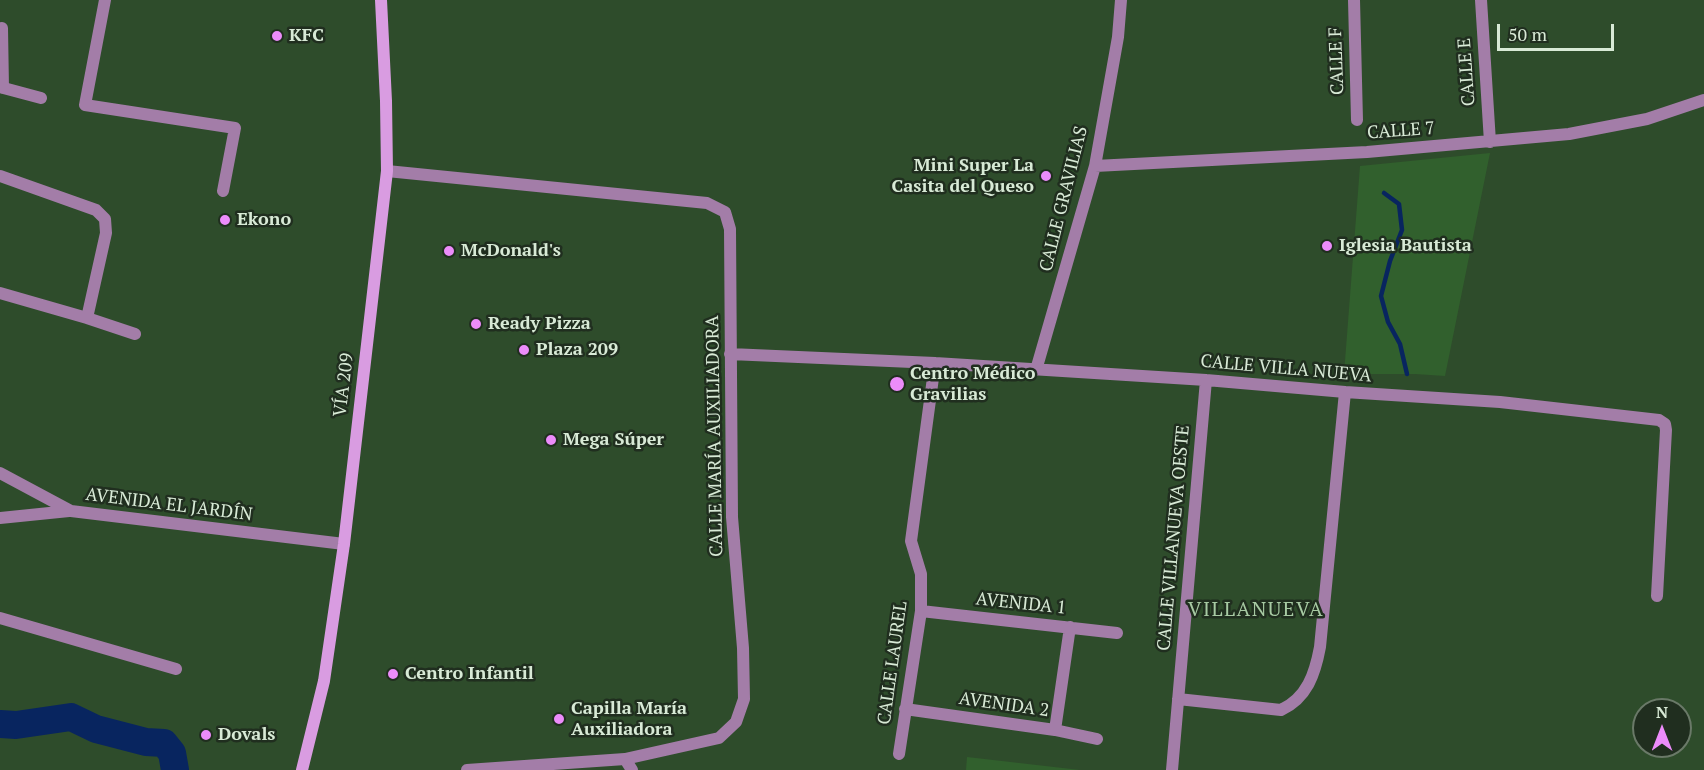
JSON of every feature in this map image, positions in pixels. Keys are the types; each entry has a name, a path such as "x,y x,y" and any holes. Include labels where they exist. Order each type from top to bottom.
{"main road":[{"name":"VÍA 209","path":"302,770 324,681 344,544 387,171 381,0"}],"street":[{"path":"105,0 85,105 236,128 223,191"},
{"name":"CALLE GRAVILIAS","path":"1036,370 1095,166 1118,37 1121,0"},
{"name":"CALLE F","path":"1354,0 1358,120"},
{"name":"CALLE E","path":"1481,0 1490,142"},
{"path":"2,28 1,87 40,98"},
{"name":"CALLE 7","path":"1095,166 1367,152 1569,134 1647,119 1704,100"},
{"name":"CALLE MARÍA AUXILIADORA","path":"387,171 707,203 725,212 730,229 732,517 743,648 744,699 736,722 719,738 625,759 467,770"},
{"path":"0,176 96,210 105,219 106,233 87,318"},
{"path":"0,293 135,334"},
{"name":"CALLE VILLA NUEVA","path":"730,354 935,363 1206,380 1500,402 1659,420 1665,424 1666,430 1657,596"},
{"name":"CALLE LAUREL","path":"899,754 921,611 921,574 910,541 935,363"},
{"name":"CALLE VILLANUEVA OESTE","path":"1172,770 1206,380"},
{"path":"1178,699 1281,710 1302,696 1308,685 1316,668 1320,647 1345,392"},
{"name":"AVENIDA EL JARDÍN","path":"0,473 71,511 344,544"},
{"path":"0,518 71,511"},
{"name":"AVENIDA 1","path":"921,611 1116,633"},
{"path":"0,618 176,669"},
{"path":"1055,730 1070,627"},
{"name":"AVENIDA 2","path":"905,709 1055,730 1097,739"},
{"path":"625,759 632,770"}],"green space":[{"path":"1490,153 1445,376 1344,374 1360,166"},
{"path":"967,757 1080,770 966,770"}],"waterway":[{"path":"1384,193 1399,204 1402,230 1390,261 1381,296 1388,322 1400,344 1407,374"},
{"path":"0,724 16,725 71,717 96,729 146,742 164,743 172,753 175,770"}],"place":[{"name":"KFC","path":"277,36"},
{"name":"Mini Super La Casita del Queso","path":"1046,176"},
{"name":"Ekono","path":"225,220"},
{"name":"Iglesia Bautista","path":"1327,246"},
{"name":"McDonald's","path":"449,251"},
{"name":"Ready Pizza","path":"476,324"},
{"name":"Plaza 209","path":"524,350"},
{"name":"Centro Médico Gravilias","path":"897,384"},
{"name":"Mega Súper","path":"551,440"},
{"name":"Centro Infantil","path":"393,674"},
{"name":"Capilla María Auxiliadora","path":"559,719"},
{"name":"Dovals","path":"206,735"}],"district":[{"name":"VILLANUEVA","path":"1256,610"}]}
